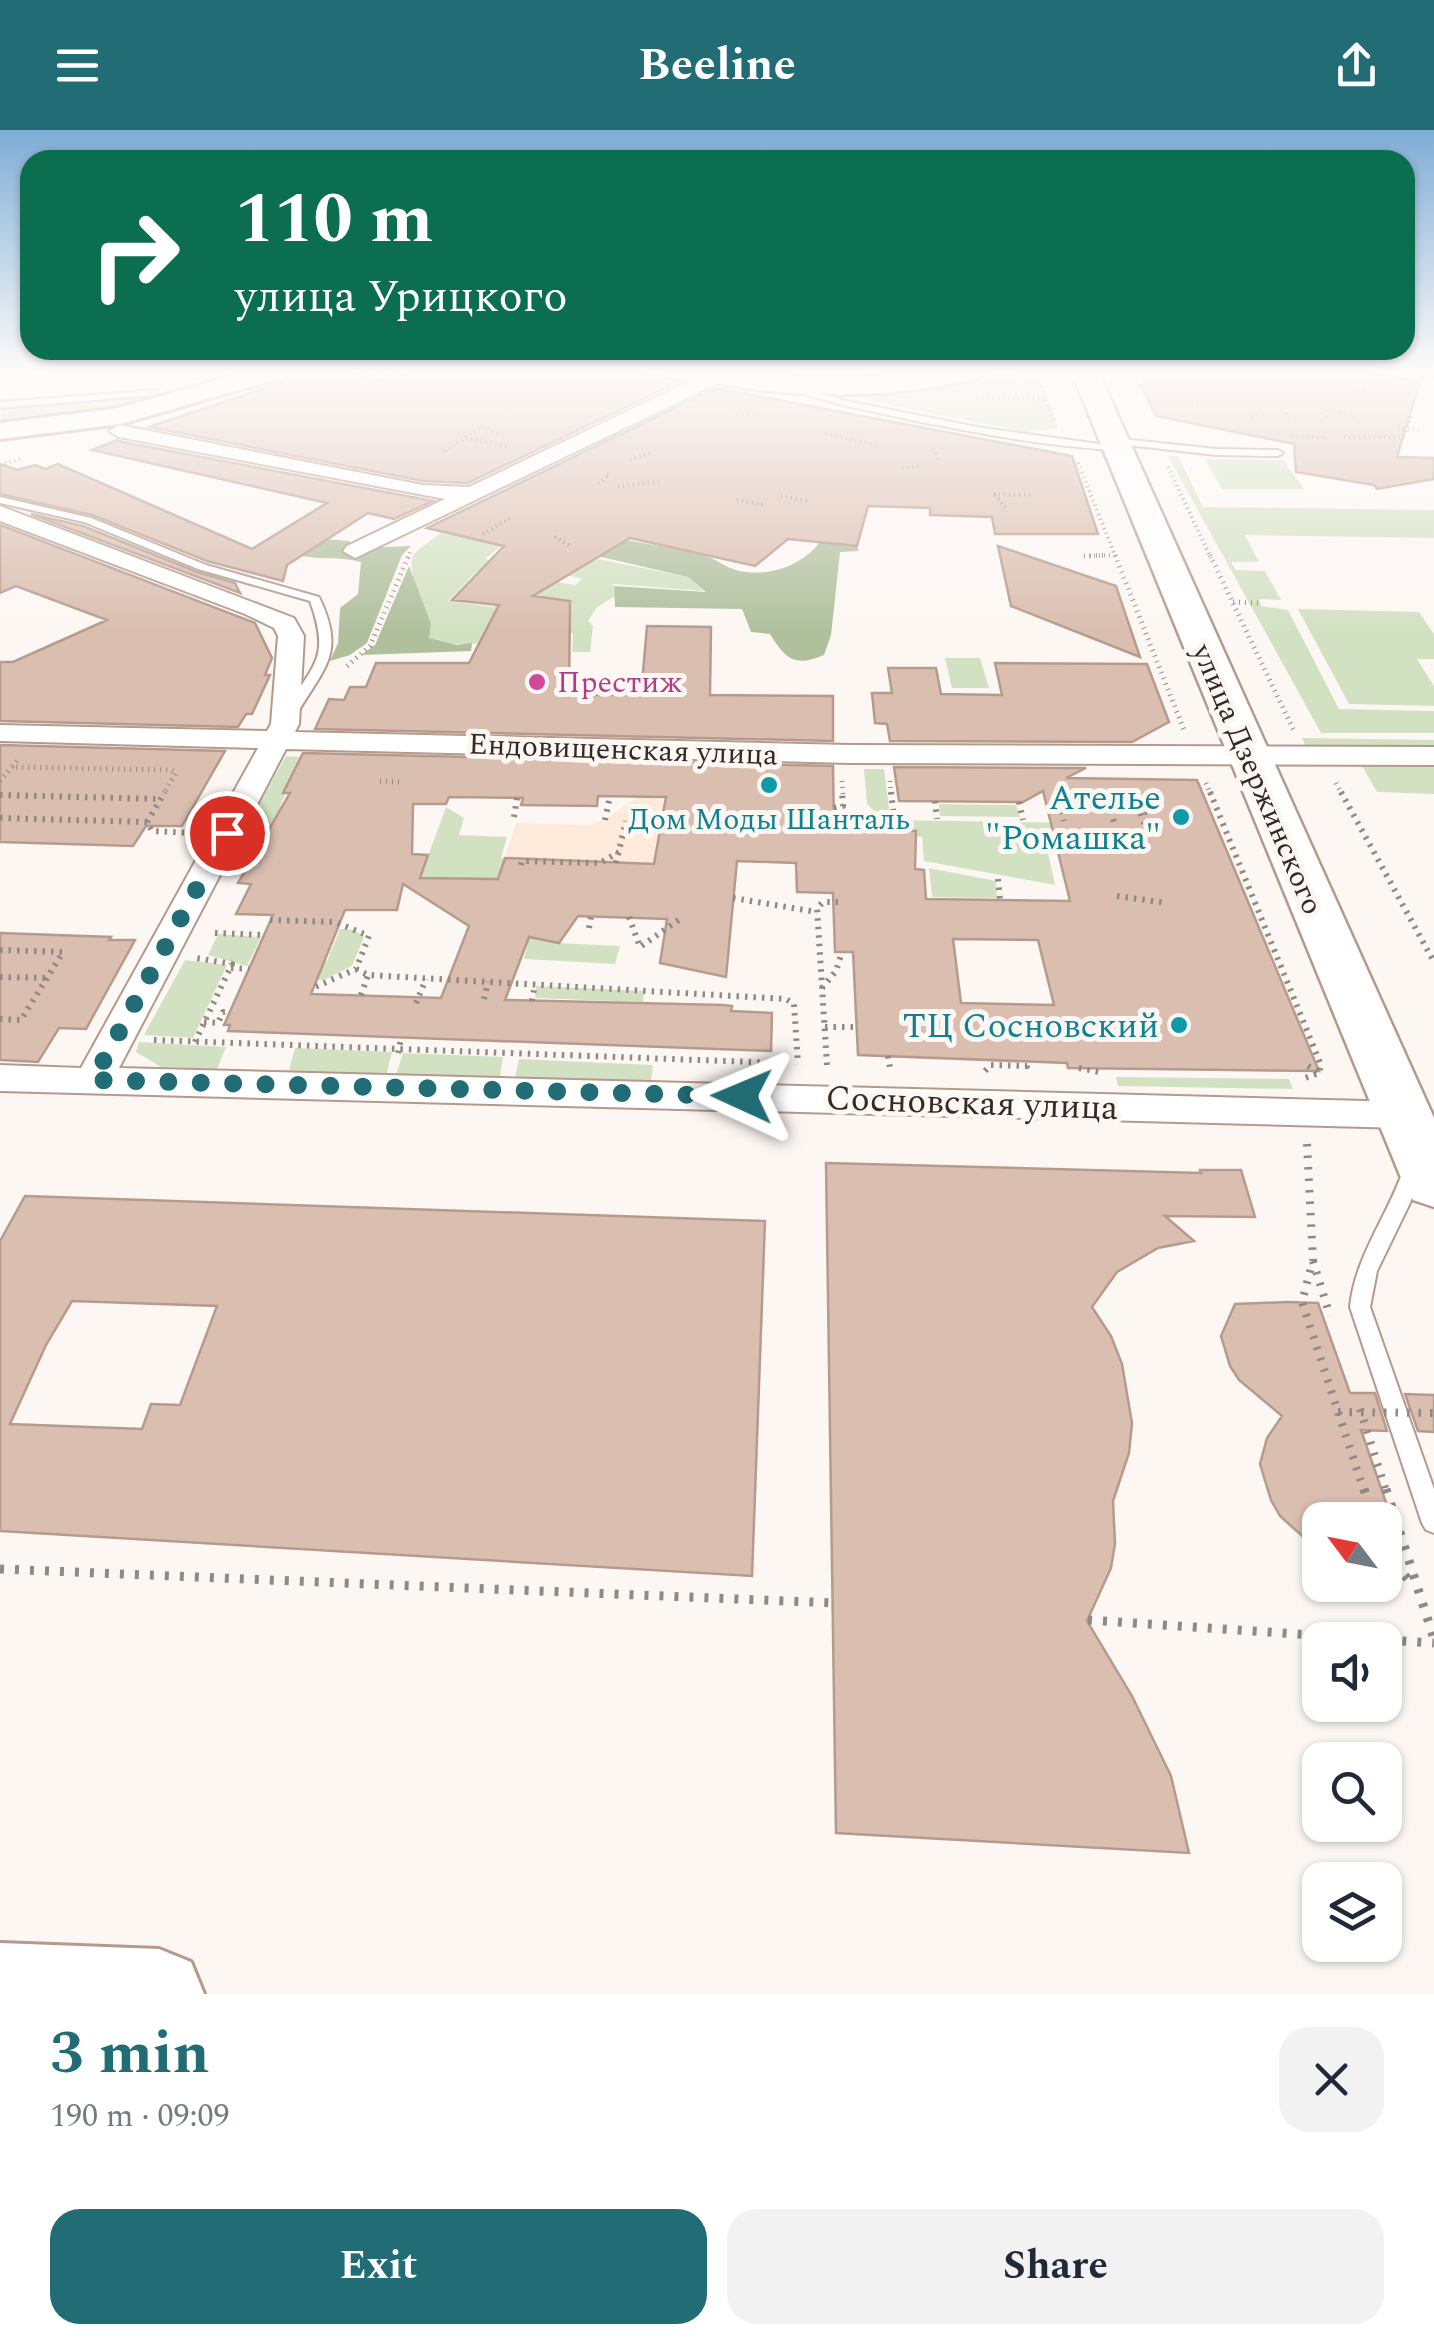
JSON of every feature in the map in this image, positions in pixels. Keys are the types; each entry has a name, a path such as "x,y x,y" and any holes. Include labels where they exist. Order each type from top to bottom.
{"main road":[{"name":"улица Дзержинского","path":"1121,459 1246,754 1423,1141"},
{"path":"0,1987 159,1994"}],"street":[{"path":"263,459 423,490 478,494"},
{"path":"355,551 548,459"},
{"path":"0,513 285,623 292,636 282,732 93,1080"},
{"name":"Ендовищенская улица","path":"0,734 282,732 797,754 1434,756"},
{"name":"Сосновская улица","path":"0,1078 1302,1112 1423,1141"}],"lane":[{"path":"0,500 87,520 202,567 315,599 329,646 317,677 296,700 282,732"},
{"path":"1423,1141 1405,1199 1362,1279 1360,1307 1434,1523"}],"path":[{"path":"1077,459 1218,821 1320,1065 1319,1073"},
{"path":"1164,460 1297,736 1328,766 1434,962"},
{"path":"902,468 918,466"},
{"path":"599,484 610,474 605,473"},
{"path":"618,486 661,481"},
{"path":"1006,508 994,494 1034,495"},
{"path":"781,496 807,501"},
{"path":"737,500 765,506"},
{"path":"483,534 513,516"},
{"path":"555,537 569,545 556,552"},
{"path":"354,658 370,646 407,554"},
{"path":"1084,556 1114,556"},
{"path":"1233,602 1260,603"},
{"path":"0,781 39,734"},
{"path":"0,766 171,770 176,773 147,822"},
{"path":"380,781 399,782"},
{"path":"890,785 894,818"},
{"path":"0,795 160,798"},
{"path":"606,820 610,796"},
{"path":"514,817 517,798"},
{"path":"934,801 938,819"},
{"path":"1018,802 1023,820"},
{"path":"1060,802 1064,821"},
{"path":"1108,803 1114,822"},
{"path":"834,808 843,806"},
{"path":"1147,812 1140,812 1149,837"},
{"path":"0,818 147,822"},
{"path":"616,863 626,821"},
{"path":"147,822 152,830 227,833"},
{"path":"521,864 600,863 619,852"},
{"path":"998,879 1000,900"},
{"path":"1116,896 1167,903"},
{"path":"733,898 817,912"},
{"path":"838,902 823,902 817,912 824,1065 843,1066"},
{"path":"590,928 592,916"},
{"path":"629,917 640,947 680,919"},
{"path":"270,920 355,925 369,936 356,968 313,988"},
{"path":"215,932 264,935"},
{"path":"0,950 63,952 22,1020 0,1019"},
{"path":"822,988 836,971 842,952"},
{"path":"160,956 215,958 232,964 194,1042"},
{"path":"230,968 249,969"},
{"path":"356,968 368,975 769,995 794,1004 798,1064"},
{"path":"361,995 368,975"},
{"path":"0,977 47,978"},
{"path":"416,1002 426,978"},
{"path":"484,999 488,982"},
{"path":"532,1001 534,984"},
{"path":"647,1004 649,990"},
{"path":"693,1005 694,992"},
{"path":"204,1022 218,1022 222,1012 230,1012"},
{"path":"825,1026 856,1027"},
{"path":"116,1038 810,1064"},
{"path":"734,1050 735,1060"},
{"path":"888,1056 890,1068"},
{"path":"1008,1062 1009,1072"},
{"path":"991,1065 1027,1066 1028,1062"},
{"path":"1308,1066 1319,1073"},
{"path":"874,1067 906,1068"},
{"path":"1098,1070 1077,1071 1110,1075"},
{"path":"969,1071 1040,1074"},
{"path":"1319,1073 1290,1078 1302,1112 1310,1158 1312,1260 1302,1302 1368,1502"},
{"path":"1312,1260 1336,1334"},
{"path":"1088,1620 1434,1641 1354,1389"},
{"path":"1338,1412 1434,1413"},
{"path":"0,1569 836,1602"},
{"path":"1402,1573 1418,1591"}],"shaded area":[{"path":"637,797 655,797 665,802 658,843 662,879 505,857 516,823 589,825 605,820"}],"green space":[{"path":"1170,459 1179,459 1203,507 1434,510 1434,538 1245,535 1259,562 1231,562 1236,570 1265,571 1281,600 1259,599 1261,606 1288,610 1339,709 1434,711 1434,733 1321,733"},
{"path":"1205,459 1283,460 1304,489 1222,489"},
{"path":"441,533 479,541 564,546 502,545 485,559 529,568 516,577 476,572 448,601 494,607 522,576 575,585 582,579 540,568 551,558 584,566 598,559 688,577 704,591 613,584 615,596 597,607 588,621 593,626 590,652 572,652 573,635 567,625 498,641 445,643 429,638 412,570 415,553"},
{"path":"616,538 697,554 732,569 759,573 793,564 820,542 857,546 859,551 840,552 831,635 824,655 805,661 786,655 770,634 751,632 742,609 615,607 614,586 706,592 688,577 584,553"},
{"path":"325,539 349,541 354,548 411,546 402,555 367,643 350,655 330,661 338,643 340,608 358,594 361,562 286,552"},
{"path":"409,566 431,624 429,638 457,645 472,643 471,651 361,655 375,645"},
{"path":"1298,609 1419,612 1434,634 1434,659 1417,659 1434,686 1434,706 1349,704"},
{"path":"945,658 980,658 989,688 952,688"},
{"path":"1302,738 1434,740 1434,748 1306,747"},
{"path":"286,756 301,757 268,835 244,831"},
{"path":"1362,766 1434,767 1434,794 1377,792"},
{"path":"864,769 884,769 890,816 879,816 867,804"},
{"path":"939,804 1016,805 1020,817 940,816"},
{"path":"446,807 464,818 459,835 507,837 501,858 516,860 512,880 420,878"},
{"path":"889,820 1081,823 1082,848 1047,848 1055,885 924,861 922,837 889,836"},
{"path":"929,868 996,881 997,898 932,897"},
{"path":"340,929 355,930 364,937 352,966 324,980 314,980 321,962 327,961"},
{"path":"218,934 261,937 247,966 208,955"},
{"path":"529,937 559,943 620,946 615,964 524,959"},
{"path":"185,960 227,965 193,1038 144,1035"},
{"path":"536,986 644,991 643,1002 535,998"},
{"path":"139,1042 226,1047 217,1069 161,1067 136,1052"},
{"path":"295,1048 392,1052 386,1076 288,1074"},
{"path":"403,1053 503,1057 500,1078 396,1075"},
{"path":"519,1059 653,1065 651,1081 515,1078"},
{"path":"1116,1077 1289,1079 1293,1089 1118,1086"}],"building":[{"path":"132,459 212,459 433,501 394,519 368,513 287,565 283,581 207,561 92,515 0,494 0,464 17,470 35,465 46,469 58,464 252,549 327,503"},
{"path":"311,459 518,459 468,483 423,481"},
{"path":"569,459 1073,459 1098,534 995,534 992,517 930,515 930,508 868,506 857,546 788,539 755,566 630,538 533,596 570,601 569,695 641,695 647,626 711,627 710,695 833,696 833,741 315,729 329,699 344,700 350,687 366,687 376,663 469,663 499,605 452,600 504,546 427,528"},
{"path":"1295,459 1434,459 1434,479 1377,489 1374,485 1296,472"},
{"path":"31,514 83,526 197,572 235,583 240,593"},
{"path":"0,525 255,623 272,658 265,675 270,675 252,714 246,714 238,727 0,721 0,662 13,662 107,620 16,586 0,593"},
{"path":"998,546 1116,586 1140,657 1011,606"},
{"path":"995,663 1147,664 1169,722 1132,742 890,741 887,724 875,723 872,693 892,693 888,668 936,668 941,694 1002,695"},
{"path":"0,745 225,751 182,826 146,826 133,846 0,842"},
{"path":"303,753 833,766 834,828 916,831 915,869 924,870 926,899 1070,901 1043,791 1023,802 899,801 894,767 1086,768 1066,778 1197,780 1319,1071 1068,1068 1067,1063 858,1055 853,952 835,952 833,893 797,892 796,863 737,861 726,977 660,963 667,919 578,916 559,943 529,937 505,1000 723,1005 732,1006 731,1011 772,1013 771,1051 228,1031 230,1025 224,1025 273,915 236,914 251,884 238,883 290,793 283,793","holes":["598,796 666,797 654,864 505,858 498,879 420,878 428,855 412,854 413,804 446,804 449,797 523,798 521,805 597,806","403,884 469,926 441,998 311,994 345,910 397,910","953,939 1038,940 1054,1005 961,1003"]},
{"path":"0,933 135,940 86,1029 59,1028 38,1062 0,1060"},
{"path":"826,1163 1201,1173 1200,1170 1241,1170 1255,1217 1165,1216 1194,1241 1158,1248 1117,1272 1092,1307 1111,1336 1122,1364 1132,1423 1129,1453 1113,1501 1115,1544 1111,1568 1087,1621 1132,1696 1171,1776 1189,1853 836,1833"},
{"path":"25,1196 765,1221 752,1576 0,1531 0,1241","holes":["72,1301 217,1306 180,1405 151,1404 142,1429 10,1424 46,1345"]},
{"path":"1318,1303 1350,1393 1375,1393 1387,1431 1361,1430 1386,1502 1302,1502 1302,1536 1280,1516 1260,1464 1267,1438 1282,1416 1239,1380 1230,1366 1221,1336 1235,1304"},
{"path":"1405,1394 1434,1395 1434,1432 1418,1431"}],"place":[{"name":"Престиж","path":"537,682"},
{"name":"Дом Моды Шанталь","path":"769,785"},
{"name":"Ателье \"Ромашка\"","path":"1181,817"},
{"name":"ТЦ Сосновский","path":"1179,1025"}],"route":[{"path":"227,833 93,1080 742,1096"}]}
